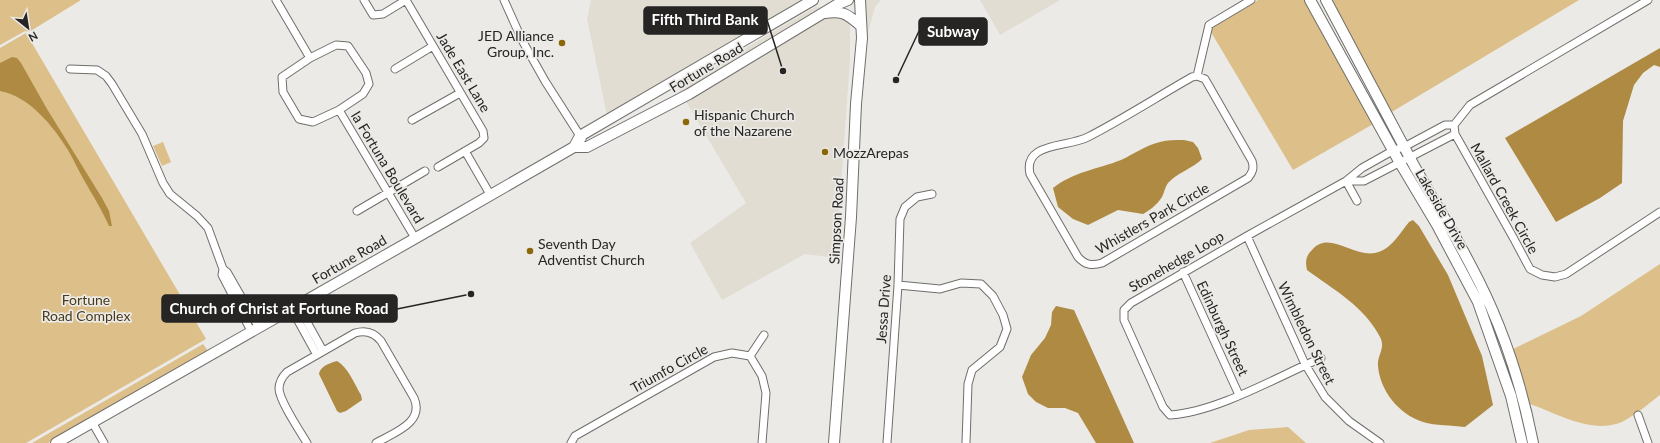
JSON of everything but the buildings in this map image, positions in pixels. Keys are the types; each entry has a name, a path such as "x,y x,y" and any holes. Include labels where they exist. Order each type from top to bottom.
{"street":[{"path":"276,0 310,58"},
{"name":"Jade East Lane","path":"364,0 373,15 383,14 406,0 483,131 484,138 479,143 438,167"},
{"path":"504,0 522,40 545,82 587,147"},
{"name":"Fortune Road","path":"580,136 813,0"},
{"name":"Fortune Road","path":"56,443 294,306 574,148 587,147 689,94 823,13 848,0"},
{"name":"Simpson Road","path":"834,443 851,224 856,104 862,38 860,0"},
{"path":"1197,76 1209,25 1251,0"},
{"name":"Lakeside Drive","path":"1310,0 1400,162 1437,225 1478,302 1511,396 1522,443"},
{"name":"Lakeside Drive","path":"1326,0 1410,158 1472,267 1487,298 1504,341 1521,392 1533,443"},
{"path":"1404,147 1445,125 1454,124 1470,105 1648,0"},
{"path":"823,13 835,11 844,13 861,26"},
{"name":"la Fortuna Boulevard","path":"336,45 348,46 366,73 369,84 363,94 339,110 313,122 299,119 283,92 282,77 310,58 336,45"},
{"path":"394,69 433,46"},
{"path":"70,69 97,70 106,76 112,84 142,134 163,184 170,194 197,216 208,228 223,269 227,272 254,329"},
{"name":"Whistlers Park Circle","path":"1197,76 1205,79 1252,161 1253,170 1251,174 1248,178 1102,263 1092,266 1084,263 1078,257 1030,174 1030,160 1038,152 1053,146 1087,138 1192,77 1197,76"},
{"path":"412,120 460,93"},
{"name":"la Fortuna Boulevard","path":"339,110 415,238"},
{"name":"Mallard Creek Circle","path":"1454,124 1454,134 1530,270 1542,275 1554,277 1566,274 1660,212"},
{"name":"Mallard Creek Circle","path":"1410,158 1454,134"},
{"path":"574,148 580,136"},
{"name":"Stonehedge Loop","path":"1321,358 1239,395 1188,413 1170,414 1163,407 1124,320 1124,310 1131,303 1183,272 1346,181 1362,168 1394,150 1404,147"},
{"path":"465,151 491,196"},
{"name":"Stonehedge Loop","path":"1346,181 1364,181 1410,158"},
{"path":"357,211 425,171"},
{"path":"1346,181 1357,201"},
{"name":"Jessa Drive","path":"887,443 898,285 900,219 905,207 917,197 932,194"},
{"name":"Wimbledon Street","path":"1247,236 1306,364 1325,397 1349,421 1380,443"},
{"name":"Edinburgh Street","path":"1183,272 1239,395"},
{"path":"898,285 940,289 961,283 980,284 993,296 1003,315 1007,329 1000,347 972,370 968,384 966,443"},
{"path":"294,306 320,353"},
{"path":"307,443 282,400 279,386 281,380 287,372 355,333 362,331 374,334 381,341 414,398 417,408 414,419 411,422 376,443"},
{"path":"762,443 766,393 762,376 750,356 764,335"},
{"name":"Triumfo Circle","path":"571,443 575,436 714,357 732,354 750,356"},
{"path":"1638,414 1648,443"},
{"path":"92,422 104,443"}],"shaded area":[{"path":"591,0 810,0 608,120 587,19"},
{"path":"855,0 881,0 875,7 854,84 857,38"},
{"path":"980,0 1060,0 1000,35"},
{"path":"815,7 829,8 850,23 850,60 836,258 805,254 722,300 690,243 746,203 678,88"},
{"path":"1660,48 1660,67 1654,65 1643,73 1634,85 1623,121 1622,183 1600,198 1556,222 1505,138"},
{"path":"12,57 17,58 21,63 47,109 102,198 109,211 112,226 109,226 68,150 48,122 21,99 0,91 0,63"},
{"path":"1169,140 1184,140 1193,142 1198,148 1202,159 1172,179 1168,183 1162,197 1158,202 1143,214 1118,210 1088,225 1073,219 1058,207 1053,188 1069,178 1121,160 1155,143"},
{"path":"1413,220 1419,226 1448,275 1482,356 1493,405 1465,427 1438,425 1423,422 1414,418 1398,407 1382,384 1379,375 1378,362 1382,348 1382,341 1373,326 1366,316 1348,299 1307,270 1306,261 1308,254 1318,245 1333,243 1358,251 1375,253 1390,245 1399,236 1409,222"},
{"path":"1056,306 1074,310 1134,443 1096,443 1078,413 1065,408 1048,408 1036,402 1028,394 1022,377 1031,355 1045,338 1051,325 1052,312"},
{"path":"337,361 345,367 354,381 362,400 346,411 340,413 337,411 319,374 323,367"}],"green space":[{"path":"0,0 81,0 29,32 25,31 0,45"},
{"path":"1258,0 1307,0 1375,123 1293,170 1211,32 1212,27"},
{"path":"1329,0 1579,0 1390,113"},
{"name":"Fortune Road Complex","path":"26,33 206,339 26,443 0,443 0,48"},
{"path":"163,142 171,162 162,166 153,146"},
{"path":"1660,264 1660,395 1627,419 1616,424 1605,426 1583,424 1530,404 1513,349 1581,316"},
{"path":"203,344 208,351 48,443 32,443"},
{"path":"1288,427 1306,443 1210,443 1249,430"}],"place":[{"name":"JED Alliance Group, Inc.","path":"562,43"},
{"name":"Fifth Third Bank","path":"783,71"},
{"name":"Subway","path":"896,80"},
{"name":"Hispanic Church of the Nazarene","path":"686,122"},
{"name":"MozzArepas","path":"825,152"},
{"name":"Seventh Day Adventist Church","path":"530,251"},
{"name":"Church of Christ at Fortune Road","path":"471,294"}]}
